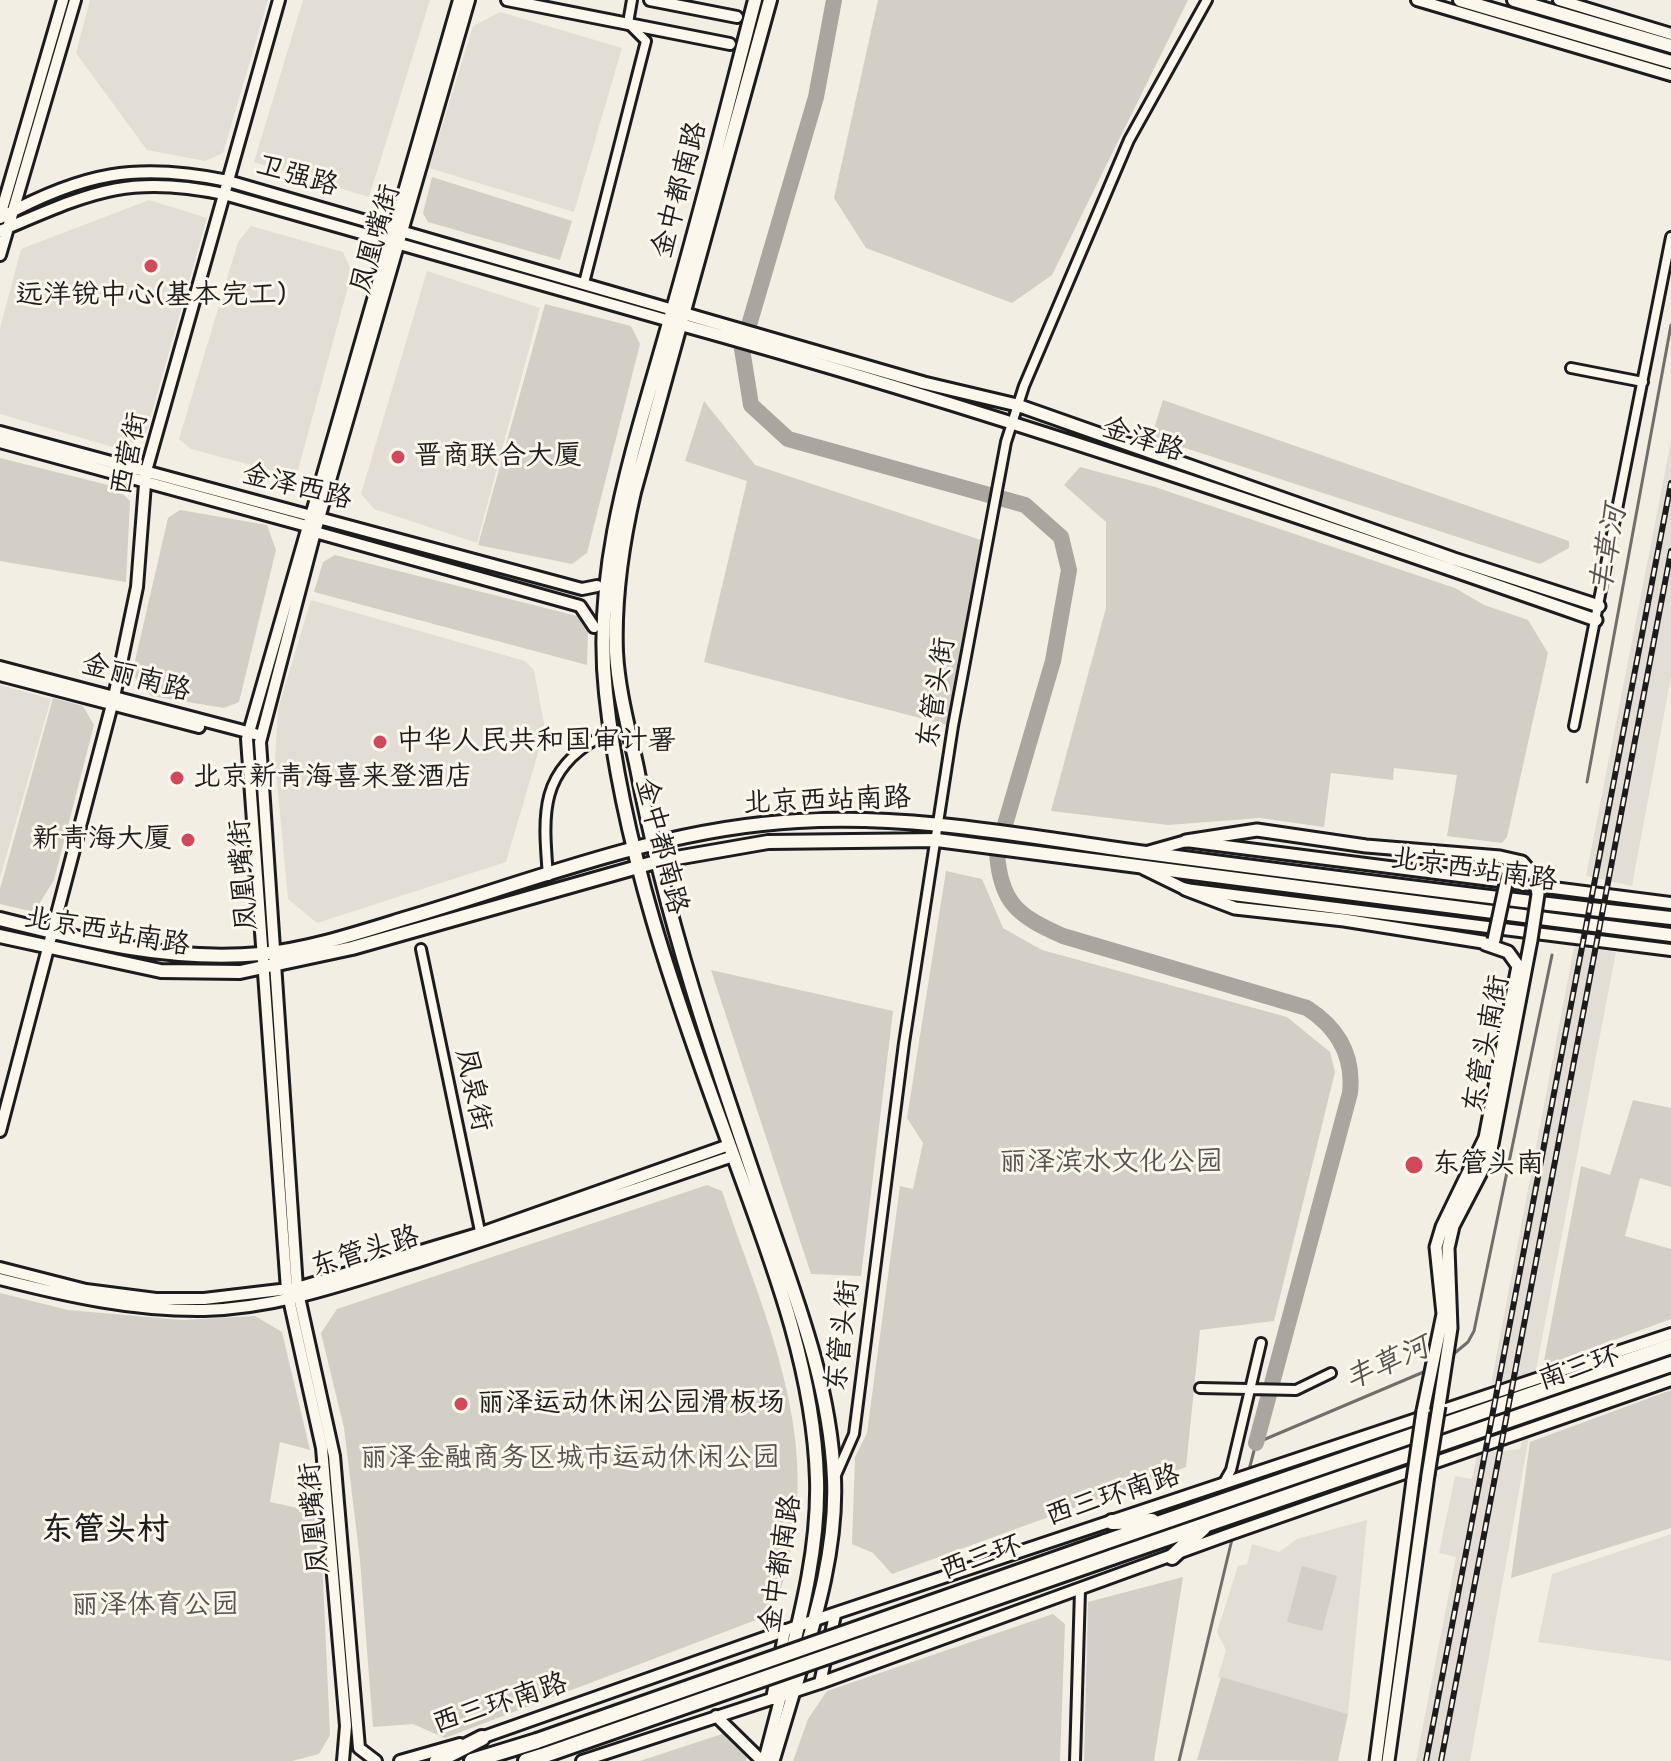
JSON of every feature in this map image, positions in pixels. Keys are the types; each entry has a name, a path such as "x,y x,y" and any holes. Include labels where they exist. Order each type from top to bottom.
{"highway":[{"name":"南三环","path":"1507,1405 1671,1346"},
{"name":"南三环","path":"1504,1422 1671,1364"},
{"name":"西三环","path":"472,1761 1507,1405"},
{"name":"西三环","path":"526,1761 1504,1422"},
{"path":"1112,1522 1168,1521"},
{"path":"1172,1557 1206,1525"},
{"path":"437,1761 482,1738"}],"main road":[{"name":"金中都南路","path":"755,0 634,492 618,596 619,676 655,862 741,1140 812,1347 827,1417 834,1479 829,1544 815,1620 782,1696"},
{"name":"金中都南路","path":"770,0 677,317 621,490 604,587 606,692 616,765 640,866 672,981 784,1306 800,1361 811,1418 817,1507 798,1626 782,1696"},
{"path":"1460,0 1671,62"},
{"path":"1514,0 1671,46"},
{"name":"金泽路","path":"677,317 1017,405 1439,554 1599,606"},
{"name":"金泽路","path":"774,344 1596,620"},
{"name":"北京西站南路","path":"0,919 51,927 164,954 268,960 651,843 762,823 847,819 969,826 1145,853 1671,918"},
{"path":"1186,841 1257,830 1366,846 1504,858"},
{"name":"北京西站南路","path":"0,936 161,971 207,973 268,960 352,948 655,862 768,842 937,840 1671,935"},
{"name":"东管头南街","path":"1376,1761 1423,1411 1431,1376 1442,1352 1452,1308 1448,1248 1453,1226 1490,1155 1538,894 1535,877 1522,862 1504,858 1508,874 1489,942 1508,952 1518,966 1485,1138 1442,1227 1436,1247 1443,1314 1442,1352 1444,1369 1388,1761"},
{"path":"1185,889 1235,908 1344,920 1489,942"},
{"path":"773,1761 782,1696"}],"street":[{"path":"0,217 63,0"},
{"path":"0,255 4,229 75,0"},
{"name":"西营街","path":"0,1131 51,927 113,700 137,587 145,476 279,0"},
{"name":"凤凰嘴街","path":"399,230 459,0"},
{"name":"凤凰嘴街","path":"343,1761 346,1726 322,1448 293,1294 268,960 247,736 469,0"},
{"path":"507,0 730,44"},
{"path":"628,23 632,0"},
{"path":"650,0 737,17"},
{"name":"东管头街","path":"834,1479 854,1434 904,1043 991,517 1012,422 1129,140 1207,0"},
{"path":"1417,0 1671,75"},
{"path":"1559,0 1671,34"},
{"path":"584,283 646,41 628,23"},
{"name":"卫强路","path":"0,217 88,180 127,172 165,170 228,181 584,283 677,317"},
{"name":"卫强路","path":"4,229 58,204 113,188 167,184 224,194 395,243 677,317"},
{"path":"1574,726 1671,237"},
{"path":"1571,368 1643,382"},
{"name":"金泽西路","path":"0,432 313,523 580,606 594,627"},
{"name":"金泽西路","path":"0,442 145,476"},
{"name":"凤凰嘴街","path":"268,960 260,739 313,523"},
{"name":"金泽西路","path":"313,523 582,589 597,586"},
{"name":"金丽南路","path":"0,667 260,739"},
{"name":"金丽南路","path":"0,675 113,700"},
{"path":"548,876 545,804 552,784 579,749 600,737"},
{"path":"1145,853 1186,841 1475,881 1671,903"},
{"path":"1142,868 1185,889 1671,950"},
{"name":"凤泉街","path":"421,949 482,1237"},
{"name":"东管头路","path":"0,1279 85,1299 156,1309 215,1309 293,1294 482,1237 731,1150"},
{"name":"东管头路","path":"0,1268 86,1290 156,1299 293,1294"},
{"name":"凤凰嘴街","path":"293,1294 334,1456 359,1748 376,1761"},
{"name":"西三环南路","path":"400,1761 482,1738 785,1630 1671,1334"},
{"path":"1222,1485 1231,1470 1261,1343"},
{"path":"1200,1388 1296,1390 1331,1373"},
{"path":"582,1761 820,1683 1230,1534 1671,1380"},
{"path":"1075,1761 1080,1590"},
{"path":"820,1683 835,1615"},
{"path":"716,1716 763,1761 782,1696 785,1630"}],"shaded area":[{"path":"90,0 268,0 223,153 205,161 147,150 76,53"},
{"path":"303,0 430,0 369,197 254,162"},
{"path":"500,12 622,48 574,212 429,168 473,26"},
{"path":"149,200 207,218 146,433 123,450 0,414 0,328 21,249"},
{"path":"251,226 343,252 352,272 298,470 281,473 191,449 179,439 238,242"},
{"path":"427,271 540,308 477,543 374,509 361,494"},
{"path":"1671,441 1671,677 1632,886 1586,876"},
{"name":"中华人民共和国审计署","path":"311,600 525,661 534,670 545,729 506,862 317,923 288,899 275,760 278,709"},
{"path":"0,685 51,699 0,878"},
{"path":"1574,947 1616,952 1535,1375 1491,1384"},
{"path":"1529,1437 1470,1761 1416,1761 1456,1557 1439,1553 1455,1476 1472,1479 1477,1454 1520,1449 1523,1438"},
{"path":"1367,1520 1348,1714 1218,1677 1226,1650 1217,1632 1238,1566 1247,1564 1252,1544 1279,1552 1297,1539"},
{"path":"1671,1534 1671,1661 1538,1642 1552,1574"}],"green space":[{"path":"878,0 1188,0 1052,275 1012,303 866,248 834,198"},
{"path":"432,177 572,221 560,260 428,222 423,213"},
{"path":"545,304 631,326 640,344 587,553 572,564 478,545"},
{"path":"1163,400 1569,541 1569,548 1540,564 1161,440 1152,435"},
{"path":"704,401 755,465 981,540 947,725 704,662 747,481 685,461"},
{"path":"0,458 116,487 130,501 126,582 0,561"},
{"path":"1080,467 1155,487 1455,588 1484,605 1528,620 1548,653 1507,837 1502,843 1447,836 1457,775 1394,768 1393,780 1331,773 1324,827 1260,818 1168,825 1051,811 1106,608 1106,522 1064,485"},
{"path":"180,510 267,525 276,550 239,702 224,708 151,696 132,674 168,518"},
{"path":"335,555 577,616 588,633 587,665 314,592 323,562"},
{"path":"53,698 83,706 94,725 54,880 34,912 0,904 0,889"},
{"name":"丽泽滨水文化公园","path":"946,871 982,879 1003,928 1042,950 1287,1017 1330,1052 1335,1072 1274,1321 1200,1330 1186,1467 892,1574 873,1553 852,1544 855,1457 867,1433 900,1186 913,1189 923,1143 907,1118"},
{"path":"711,970 893,1011 861,1276 811,1274"},
{"path":"1633,1100 1671,1108 1671,1187 1640,1178 1625,1236 1671,1249 1671,1319 1543,1366 1581,1166 1610,1175"},
{"name":"丽泽金融商务区城市运动休闲公园","path":"707,1185 722,1191 769,1326 792,1417 797,1463 797,1509 785,1574 774,1604 764,1617 445,1738 413,1724 373,1727 360,1560 344,1428 321,1333 337,1309"},
{"name":"丽泽体育公园","path":"0,1293 68,1310 182,1320 255,1316 282,1332 310,1450 280,1442 270,1502 320,1513 330,1735 319,1754 292,1761 0,1761"},
{"path":"1671,1390 1671,1528 1511,1578 1530,1442"},
{"path":"1302,1566 1337,1576 1322,1631 1287,1622"},
{"path":"1183,1577 1154,1761 1084,1761 1088,1602"},
{"path":"1053,1614 1065,1624 1060,1761 793,1761 808,1719 827,1691"},
{"path":"1221,1677 1348,1714 1338,1761 1197,1760"},
{"path":"725,1733 747,1752 746,1761 640,1761"}],"waterway":[{"path":"834,0 816,97 742,349 751,405 788,439 1025,505 1061,537 1069,570 1053,661 997,852 1002,884 1014,906 1034,922 1063,936 1307,1008 1335,1034 1346,1055 1350,1093 1256,1443"},
{"name":"丰草河","path":"1587,782 1671,325"},
{"name":"丰草河","path":"1450,1357 1468,1342 1474,1331 1552,955"},
{"name":"丰草河","path":"1249,1470 1256,1443 1426,1371"},
{"name":"丰草河","path":"1179,1761 1233,1535"}],"railway":[{"path":"1426,1761 1671,483"},
{"path":"1441,1761 1671,551"}],"place":[{"name":"远洋锐中心(基本完工)","path":"151,266"},
{"name":"晋商联合大厦","path":"398,457"},
{"name":"中华人民共和国审计署","path":"380,742"},
{"name":"北京新青海喜来登酒店","path":"177,778"},
{"name":"新青海大厦","path":"188,840"},
{"name":"东管头南","path":"1414,1165"},
{"name":"丽泽运动休闲公园滑板场","path":"461,1404"}],"district":[{"name":"东管头村","path":"105,1530"}]}
